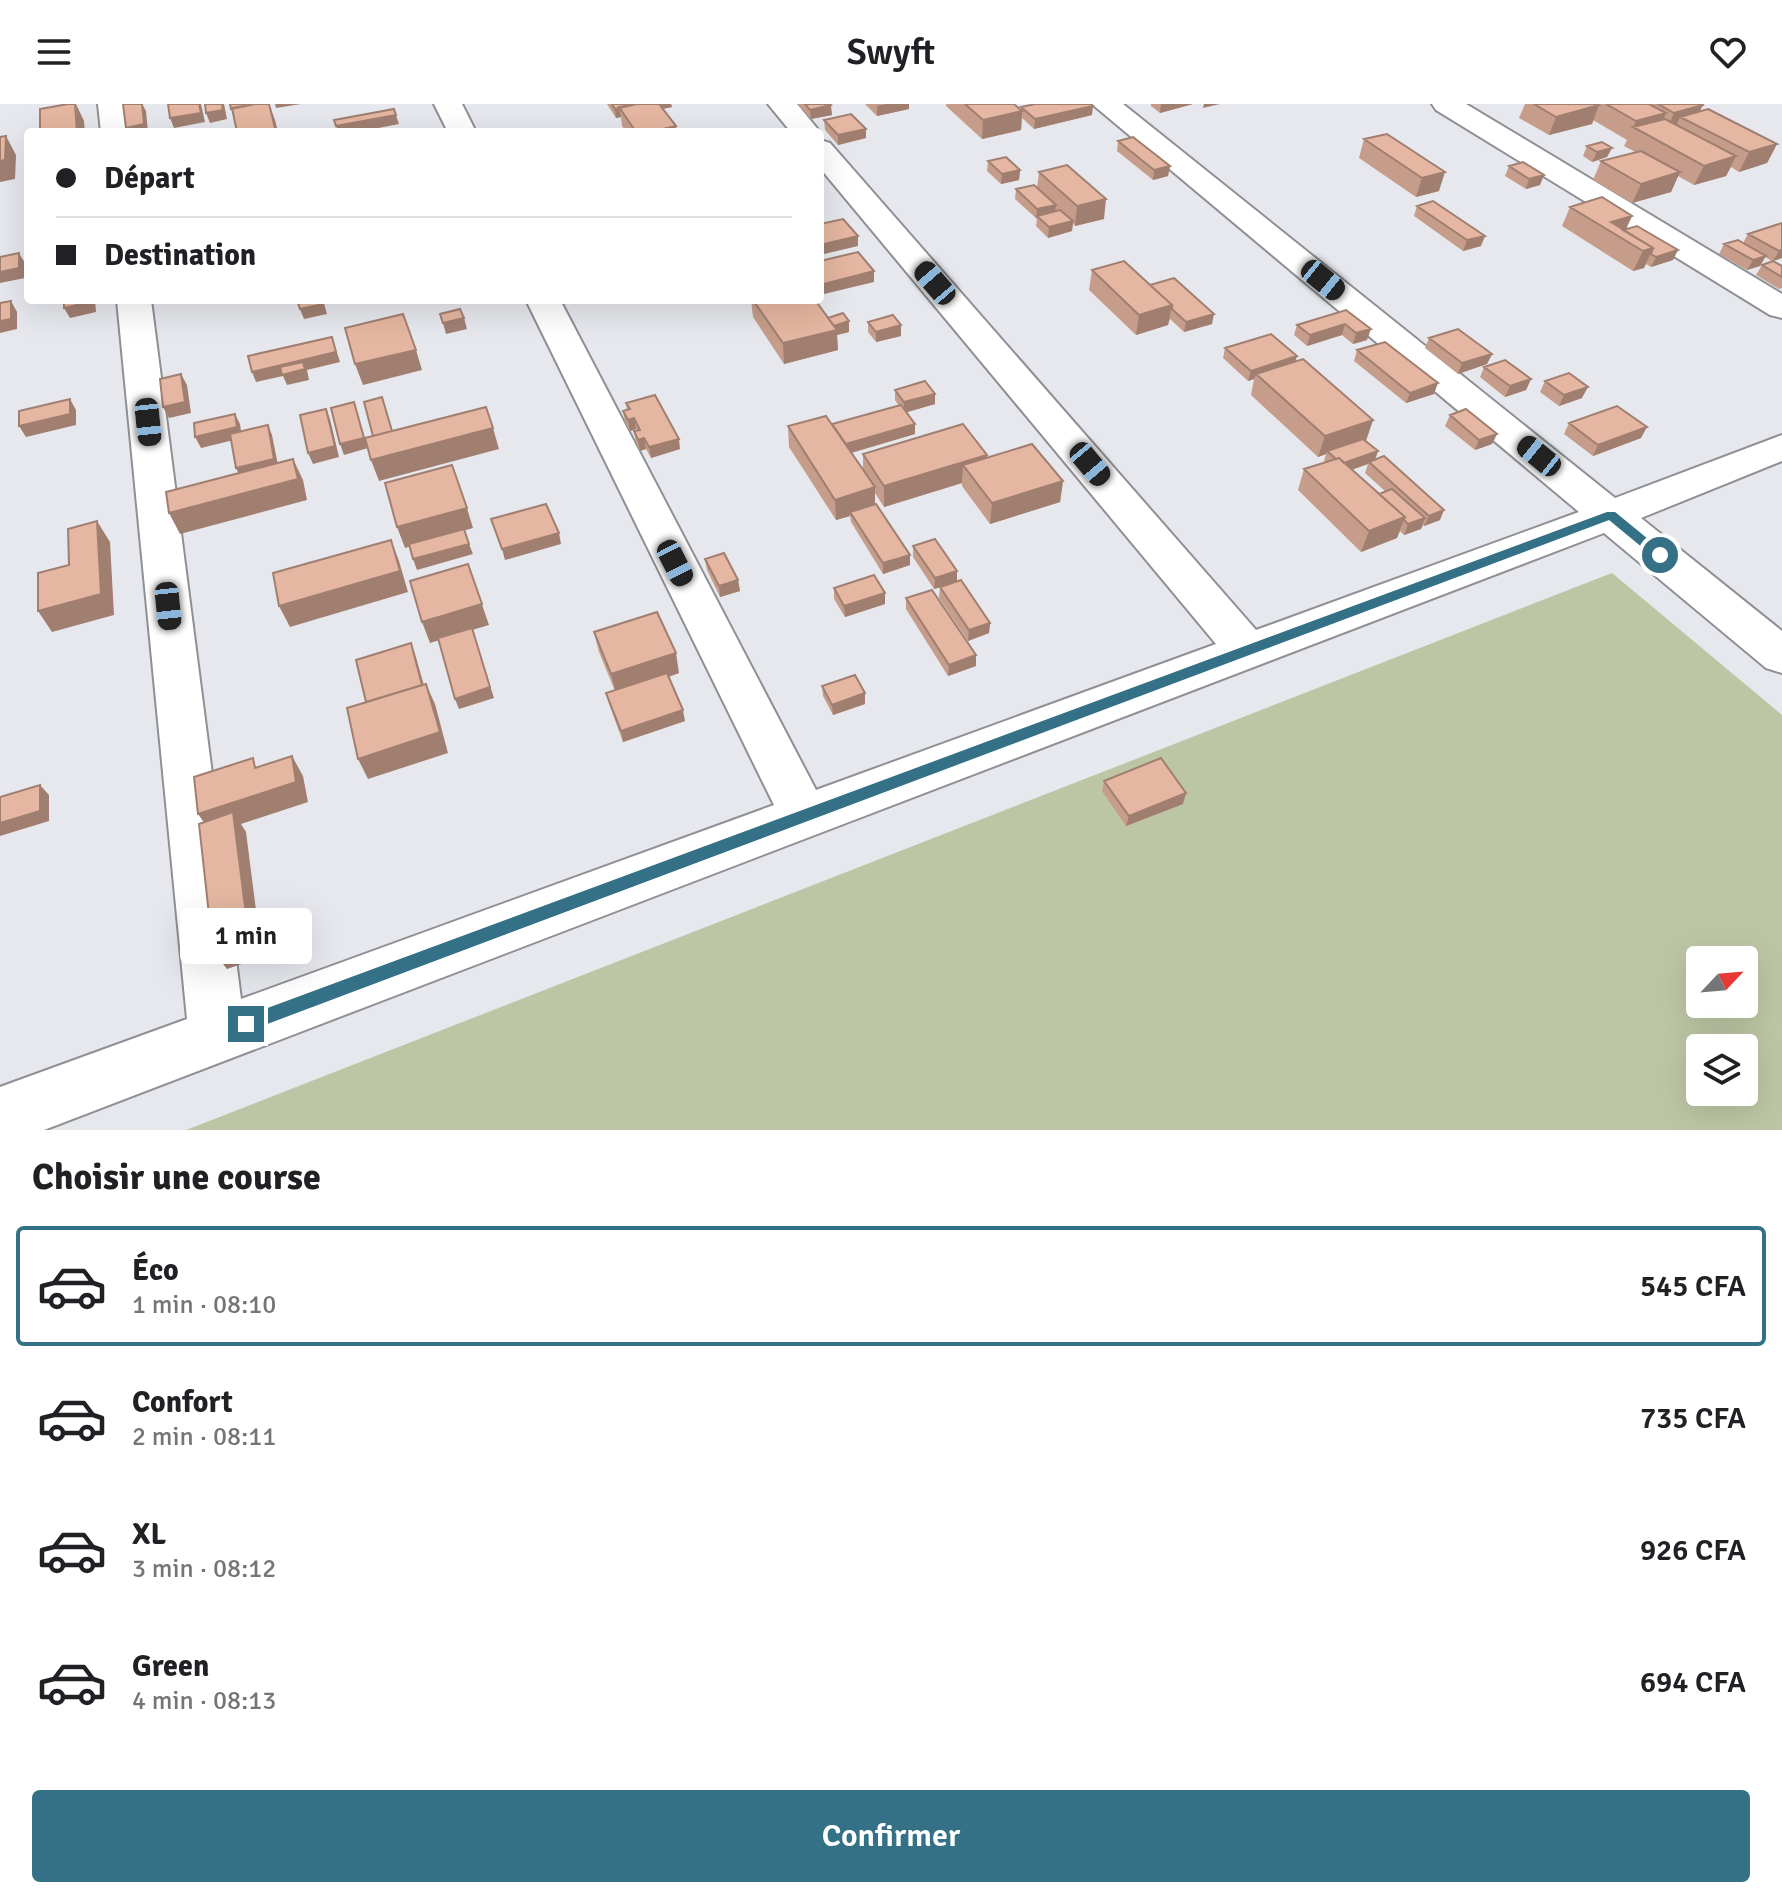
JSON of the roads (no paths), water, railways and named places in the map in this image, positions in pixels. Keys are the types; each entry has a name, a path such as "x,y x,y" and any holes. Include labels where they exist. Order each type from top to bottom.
{"street":[{"path":"112,104 115,128"},
{"path":"448,104 460,128"},
{"path":"782,104 803,128"},
{"path":"1106,104 1782,656"},
{"path":"1446,104 1782,308"},
{"path":"824,154 1248,651"},
{"path":"134,304 217,1035"},
{"path":"545,304 805,818"},
{"path":"0,1117 1611,515 1782,447"}]}
